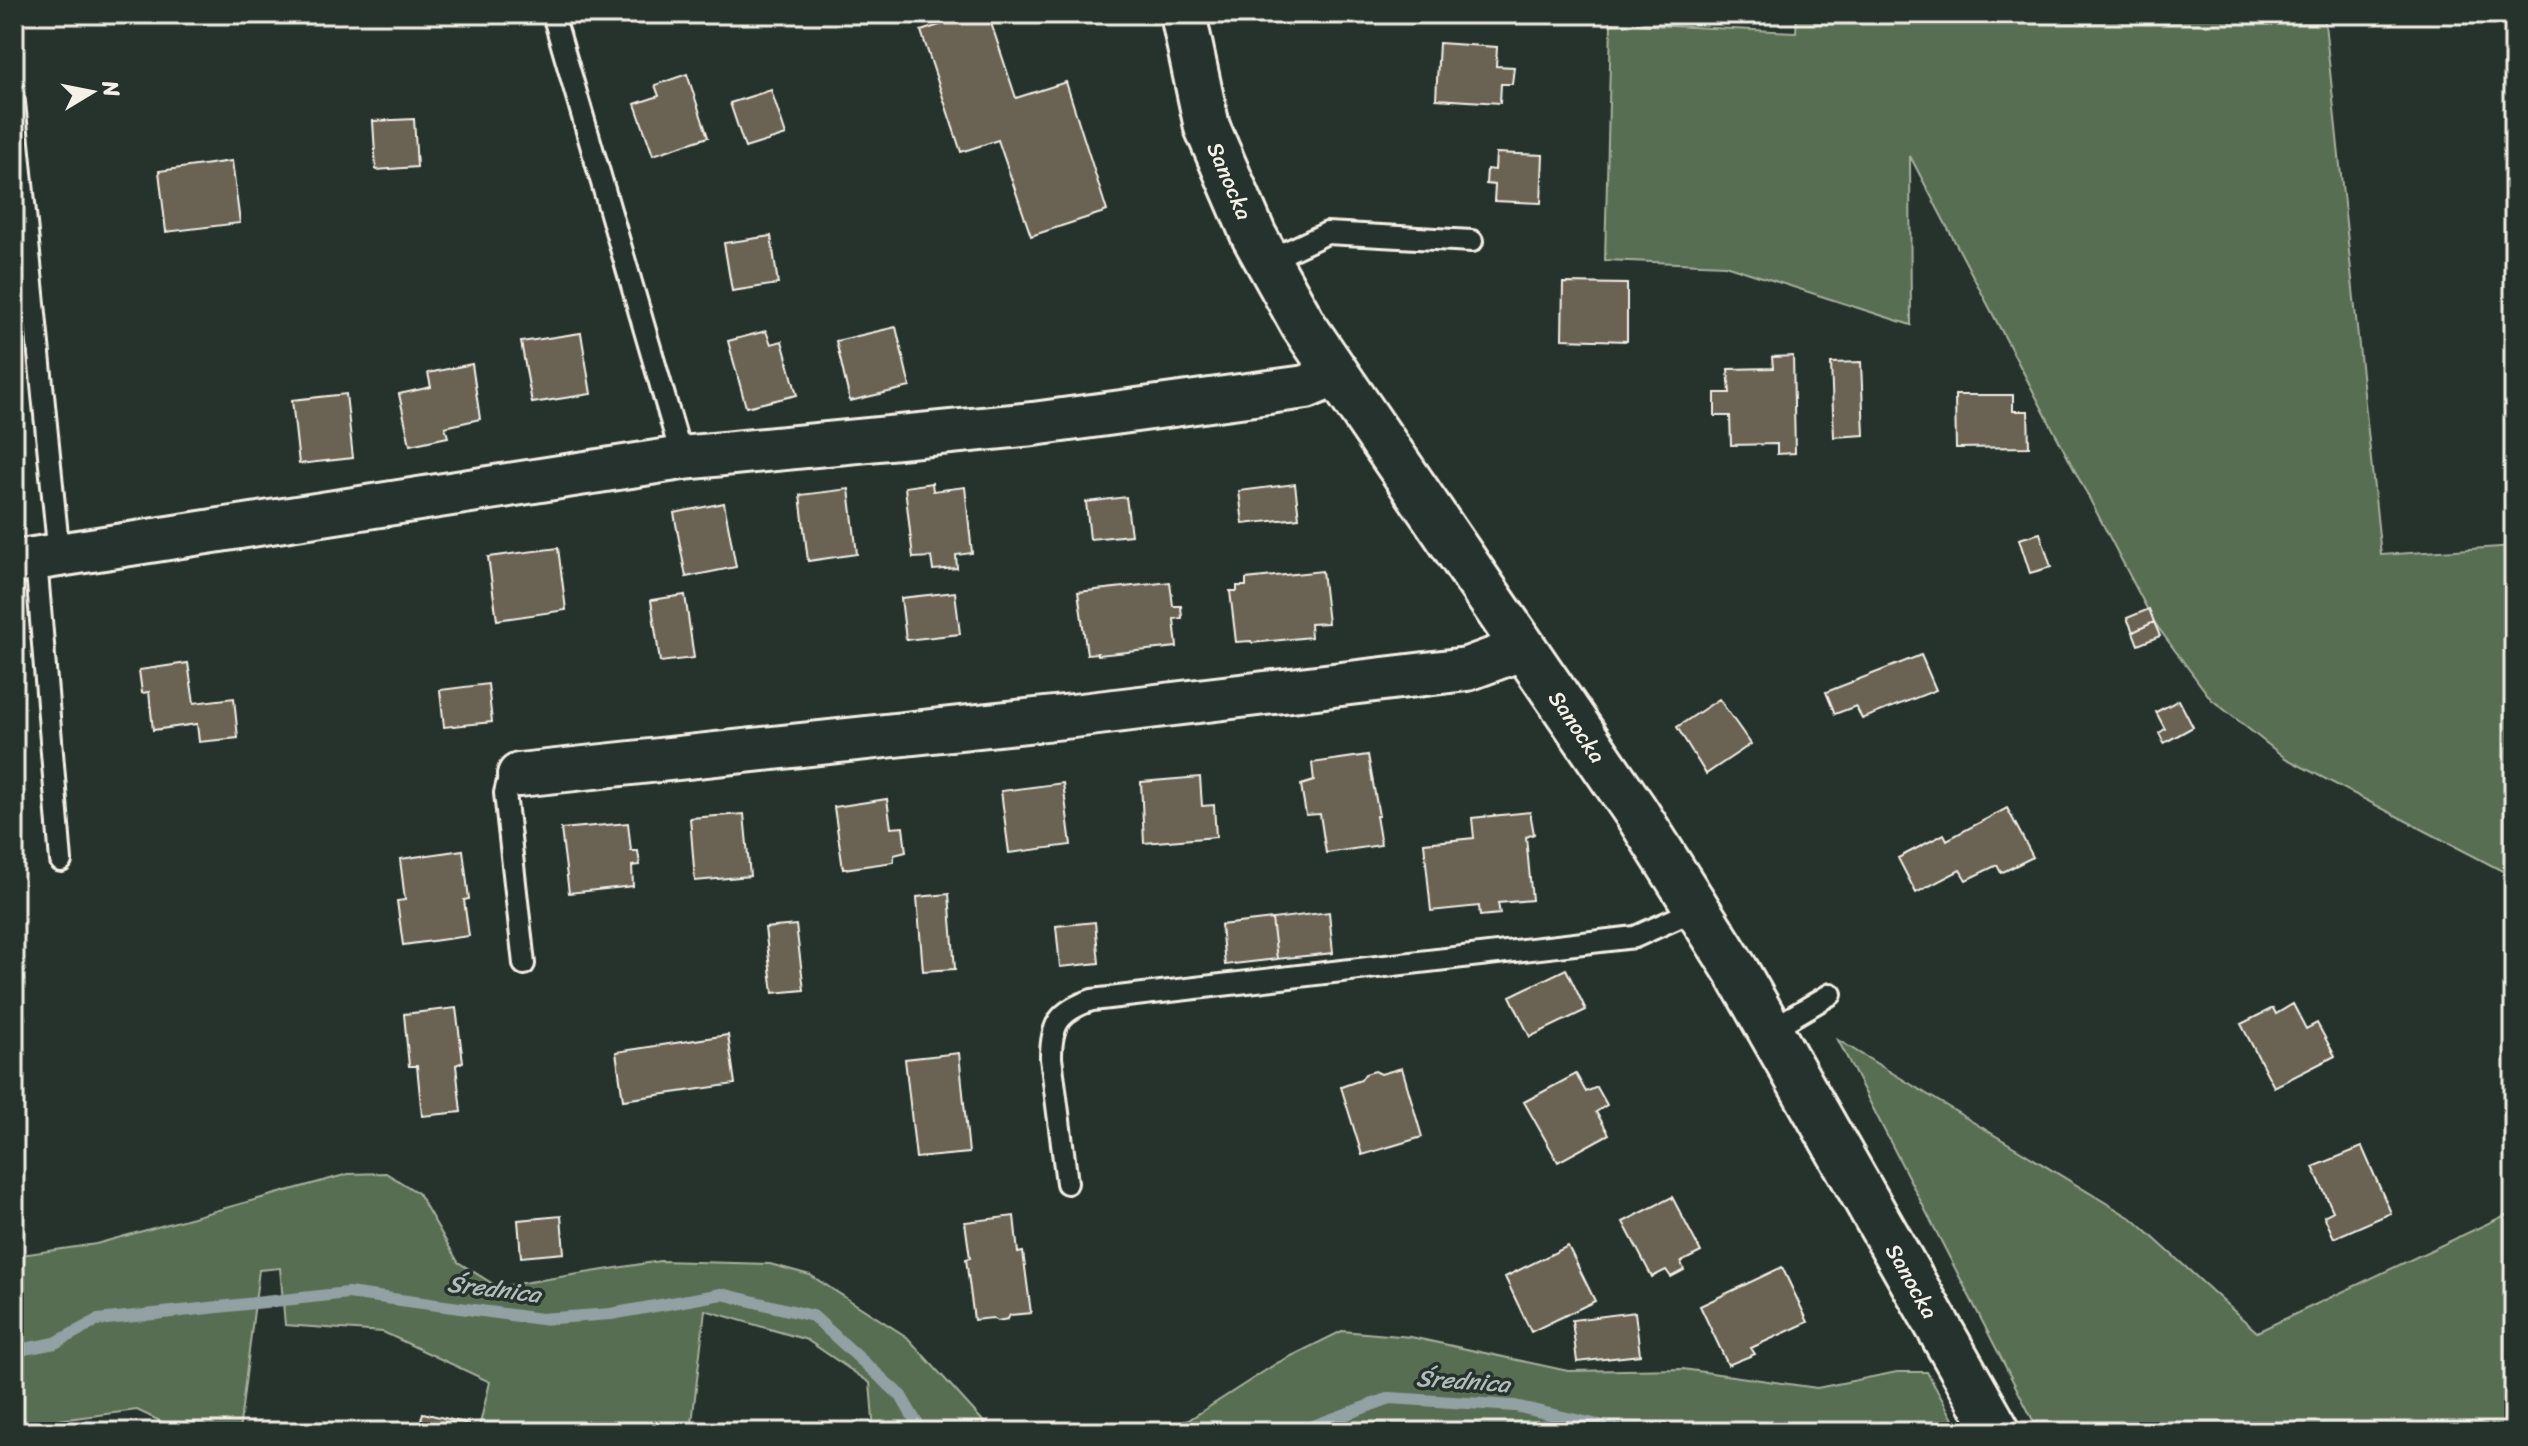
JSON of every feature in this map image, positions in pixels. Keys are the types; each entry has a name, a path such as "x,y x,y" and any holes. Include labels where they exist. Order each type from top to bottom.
{"main road":[{"name":"Sanocka","path":"1183,14 1207,127 1267,261 1304,326 1636,812 1737,972 1998,1432"}],"street":[{"path":"36,559 682,458 1033,424 1306,387 1337,374"},
{"path":"519,775 1088,714 1467,669 1524,648"}],"lane":[{"path":"553,14 682,458"},
{"path":"14,102 36,559 61,861"},
{"path":"1267,261 1327,233 1472,241"},
{"path":"519,775 508,781 505,793 524,964"},
{"path":"1067,1183 1051,1038 1059,1019 1073,1006 1108,998 1635,937 1697,909"},
{"path":"1770,1030 1831,994"}],"green space":[{"path":"1797,14 2324,14 2381,555 2514,546 2514,877 2285,758 2211,699 2154,622 1910,156 1911,325 1725,265 1605,260 1611,23 1796,32"},
{"path":"1838,1040 2134,1220 2257,1332 2514,1211 2514,1432 2039,1432"},
{"path":"386,1173 418,1193 458,1262 498,1287 660,1261 770,1264 810,1275 907,1337 993,1432 874,1432 870,1383 807,1340 705,1310 691,1432 478,1432 490,1382 383,1332 285,1325 280,1268 259,1270 239,1432 183,1432 137,1410 60,1420 60,1432 14,1432 14,1256 96,1244 348,1174"},
{"path":"1342,1331 1411,1337 1568,1371 1683,1369 1817,1388 1897,1372 1927,1372 1960,1432 1149,1432 1187,1421 1277,1363"}],"building":[{"path":"973,14 988,14 1016,98 1066,82 1107,211 1031,236 998,140 961,152 921,31"},
{"path":"1439,43 1497,47 1496,66 1514,67 1512,84 1501,84 1500,103 1436,99"},
{"path":"687,74 708,137 653,155 635,104 659,96 655,85"},
{"path":"771,90 786,135 745,148 730,103"},
{"path":"414,119 417,167 376,170 373,121"},
{"path":"1496,153 1543,155 1541,203 1494,201 1495,185 1486,184 1487,169 1495,170"},
{"path":"232,161 240,223 166,232 159,171"},
{"path":"771,236 778,284 732,291 724,243"},
{"path":"1563,283 1627,284 1627,341 1562,339"},
{"path":"896,327 910,387 850,401 836,341"},
{"path":"766,331 771,344 782,341 797,395 746,407 728,341"},
{"path":"581,333 591,394 532,403 521,342"},
{"path":"1793,356 1795,453 1777,454 1777,444 1731,445 1730,416 1715,416 1715,393 1730,393 1728,369 1773,368 1772,357"},
{"path":"1861,362 1864,435 1834,437 1831,363"},
{"path":"472,364 480,419 445,427 448,437 410,445 399,394 431,387 428,373"},
{"path":"346,394 353,458 299,464 292,400"},
{"path":"1955,395 2013,395 2013,411 2028,411 2029,447 1956,448"},
{"path":"932,483 933,491 965,487 972,553 956,555 957,568 933,570 931,557 913,558 905,487"},
{"path":"1295,484 1299,518 1243,524 1239,491"},
{"path":"849,489 857,554 808,561 800,495"},
{"path":"1126,497 1131,535 1090,539 1086,502"},
{"path":"724,503 736,567 686,577 674,513"},
{"path":"2040,533 2051,567 2030,573 2019,539"},
{"path":"558,548 566,610 497,620 488,557"},
{"path":"1322,571 1328,623 1310,624 1311,637 1236,642 1230,591 1237,591 1237,586 1246,586 1246,579"},
{"path":"1170,582 1173,606 1181,606 1182,618 1174,619 1177,647 1087,654 1078,592"},
{"path":"955,592 960,634 906,640 901,598"},
{"path":"685,595 694,658 660,662 651,600"},
{"path":"2149,609 2154,622 2133,632 2127,618"},
{"path":"2154,622 2160,636 2138,645 2133,632"},
{"path":"1921,655 1936,690 1862,719 1856,706 1835,714 1826,692"},
{"path":"188,663 194,703 234,698 238,738 199,742 197,724 153,730 149,692 142,693 139,670"},
{"path":"488,684 492,722 444,727 440,690"},
{"path":"1719,699 1751,744 1706,774 1677,727"},
{"path":"2179,700 2193,727 2164,743 2159,733 2165,729 2156,712"},
{"path":"1368,755 1381,845 1326,853 1320,814 1306,815 1301,785 1314,781 1312,763"},
{"path":"1200,777 1202,806 1214,805 1216,837 1144,843 1141,782"},
{"path":"1063,783 1071,845 1009,853 1001,791"},
{"path":"887,799 891,828 903,827 906,852 894,855 894,862 843,869 834,807"},
{"path":"2007,808 2033,857 2001,873 1997,865 1966,880 1960,870 1916,893 1898,858 1944,834 1947,840"},
{"path":"1530,812 1534,834 1526,837 1532,900 1498,903 1500,914 1480,916 1479,906 1431,911 1424,843 1474,838 1472,818"},
{"path":"744,814 750,876 695,881 690,818"},
{"path":"628,823 631,851 638,851 640,865 632,866 633,886 569,893 561,829"},
{"path":"463,850 469,899 464,900 469,936 403,945 397,901 405,900 400,859"},
{"path":"949,894 955,969 923,971 917,897"},
{"path":"1329,912 1333,953 1277,959 1272,919"},
{"path":"1272,919 1277,959 1225,965 1221,925"},
{"path":"1095,922 1099,963 1060,967 1056,926"},
{"path":"796,925 804,990 773,993 765,928"},
{"path":"1566,969 1586,1010 1530,1037 1510,996"},
{"path":"20,980 25,1019 14,1021 14,981"},
{"path":"2293,1004 2306,1029 2317,1023 2335,1056 2274,1087 2241,1024 2273,1008 2276,1014"},
{"path":"456,1008 463,1062 456,1065 461,1112 422,1116 417,1066 409,1066 404,1014"},
{"path":"728,1035 735,1084 623,1100 616,1052"},
{"path":"959,1053 969,1153 916,1158 905,1059"},
{"path":"1402,1068 1422,1137 1362,1155 1341,1087 1361,1080 1365,1074 1375,1071 1381,1074"},
{"path":"1576,1074 1586,1092 1597,1087 1607,1105 1596,1112 1609,1134 1558,1162 1524,1102"},
{"path":"2362,1147 2391,1213 2334,1238 2324,1216 2333,1211 2313,1167"},
{"path":"1672,1197 1701,1252 1681,1262 1684,1270 1671,1277 1666,1270 1652,1277 1623,1222"},
{"path":"561,1216 564,1253 521,1257 518,1220"},
{"path":"1014,1216 1018,1253 1023,1252 1031,1313 1010,1315 1008,1319 997,1321 993,1318 974,1320 965,1222"},
{"path":"1568,1246 1595,1301 1531,1332 1505,1277"},
{"path":"1782,1267 1808,1322 1751,1348 1755,1354 1728,1365 1700,1306"},
{"path":"1635,1312 1640,1355 1577,1362 1572,1320"},
{"path":"423,1413 469,1424 467,1432 418,1432"}],"waterway":[{"name":"Średnica","path":"14,1351 55,1343 98,1320 348,1293 541,1319 611,1314 722,1294 813,1316 901,1396 922,1432"},
{"name":"Średnica","path":"1297,1432 1390,1398 1515,1406 1629,1432"}]}
